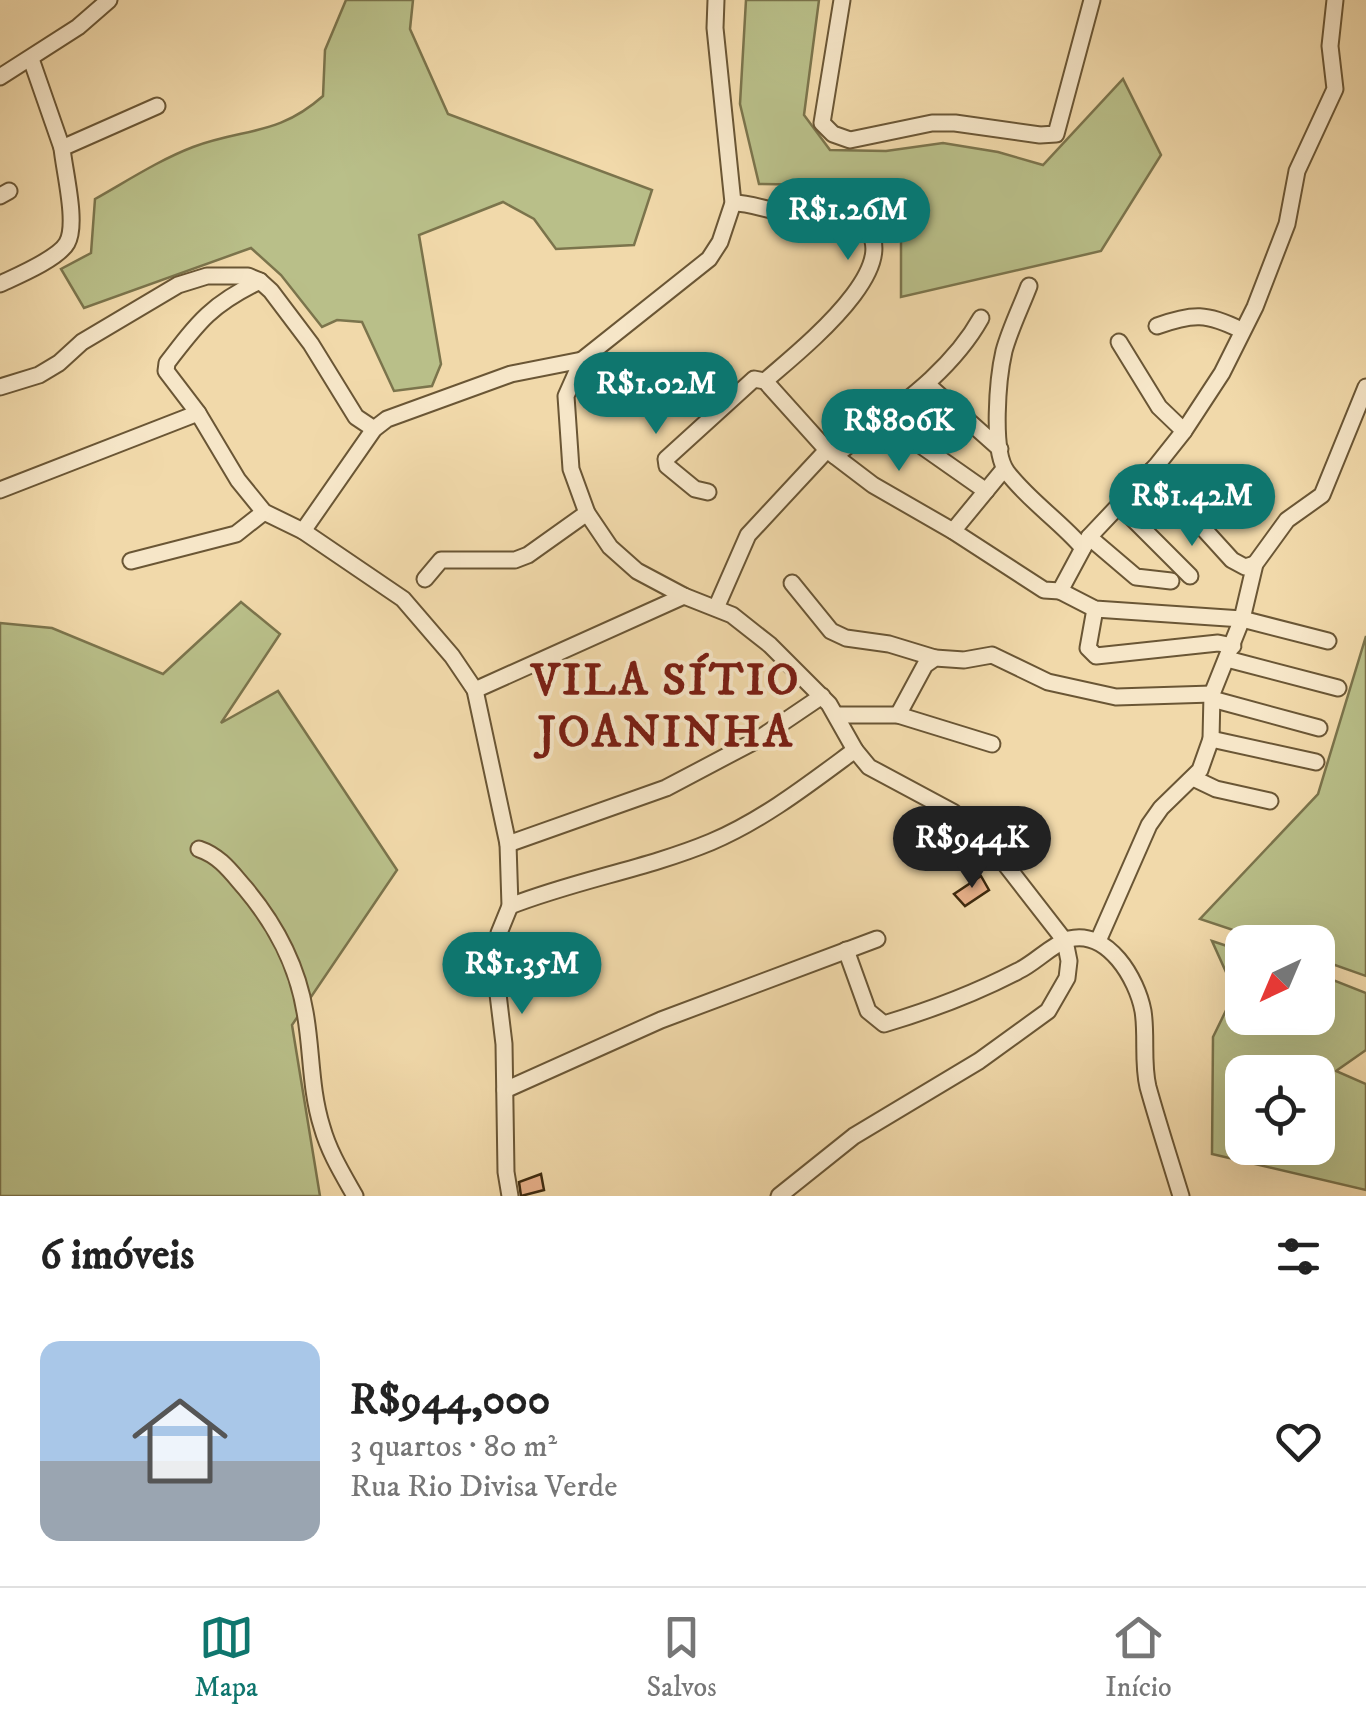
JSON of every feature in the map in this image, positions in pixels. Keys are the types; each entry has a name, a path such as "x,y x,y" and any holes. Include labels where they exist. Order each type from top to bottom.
{"street":[{"path":"0,77 78,27 109,0"},
{"path":"716,0 715,28 733,203 720,242 708,259 582,360 570,382 565,410 571,469 586,513 610,547 637,571 732,615 752,630 822,696 855,750 884,776 934,801 985,838 1065,941 1069,962 1067,978 1048,1011 995,1050 854,1136 779,1196"},
{"path":"842,0 822,123 833,134 850,140 932,123 1056,134 1092,0"},
{"path":"1052,590 1086,543 1184,431 1222,373 1255,307 1287,224 1298,171 1335,90 1330,46 1335,0"},
{"path":"0,284 62,250 69,240 71,225 62,148 31,59"},
{"path":"62,148 156,106"},
{"path":"733,203 843,215 857,220 874,242 876,257 857,289 765,381"},
{"path":"0,387 39,375 82,342 178,285 207,276 248,276 260,280 311,344 356,416 374,429"},
{"path":"260,280 232,294 206,314 167,363 168,376 198,413 238,480 264,512 303,531 403,599 452,656 475,690 508,844 510,906 499,933 495,970 504,1044 506,1172 510,1196"},
{"path":"1028,286 1004,351 998,397 1004,468 1086,543 1136,577 1171,581"},
{"path":"1157,326 1181,317 1201,316 1242,330"},
{"path":"716,608 748,535 831,453 927,384 966,345 981,318"},
{"path":"1119,342 1158,407 1184,431"},
{"path":"303,531 374,429 402,412 511,374 582,360"},
{"path":"708,492 695,488 668,466 666,459 754,379 765,381 831,453 873,485 1052,590 1095,609 1242,620 1328,642"},
{"path":"927,384 1000,450"},
{"path":"1098,941 1149,825 1193,778 1211,739 1212,697 1242,620 1254,564 1287,520 1322,495 1366,387"},
{"path":"0,490 198,413"},
{"path":"882,418 986,491"},
{"path":"953,531 1004,468"},
{"path":"1151,472 1232,560 1244,567 1254,564"},
{"path":"1119,505 1190,576"},
{"path":"131,561 236,534 264,512"},
{"path":"425,579 442,560 450,558 515,560 528,556 586,513"},
{"path":"792,583 831,631 846,638 889,644 935,658 964,660 992,655 1048,682 1116,697 1212,697 1319,728"},
{"path":"475,690 684,596"},
{"path":"1095,609 1088,648 1096,656 1218,643 1230,652 1338,688"},
{"path":"898,715 924,666 935,658"},
{"path":"508,844 666,788 757,740 822,696"},
{"path":"837,715 898,715 992,744"},
{"path":"1211,739 1316,762"},
{"path":"510,906 712,842 766,813 855,750"},
{"path":"1193,778 1210,787 1270,801"},
{"path":"199,849 216,856 230,870 266,916 293,964 306,1013 312,1084 321,1125 338,1168 356,1196"},
{"path":"505,1090 662,1020 877,939"},
{"path":"846,950 868,1012 884,1024 948,1005 982,990 1065,941 1098,941 1114,953 1142,1008 1147,1082 1181,1196"}],"green space":[{"path":"346,0 413,0 410,29 448,114 652,190 634,245 556,249 534,219 503,202 419,235 441,364 432,386 394,391 362,322 337,320 322,327 281,275 251,248 84,308 61,269 91,253 95,199 180,152 276,125 307,109 323,96 325,50"},
{"path":"746,0 819,0 804,115 830,150 886,151 943,143 998,152 1043,165 1123,79 1161,155 1101,251 901,297 901,223 821,185 759,184 740,104"},
{"path":"241,602 280,634 221,723 278,691 397,870 292,1025 320,1196 0,1196 0,623 52,628 163,674"},
{"path":"1366,636 1366,976 1335,965 1335,925 1225,927 1200,919 1318,794"},
{"path":"1212,941 1225,945 1225,970"},
{"path":"1335,981 1366,993 1366,1050 1336,1071 1366,1084 1366,1190 1259,1165 1335,1165 1335,1055 1225,1055 1225,1157 1212,1154 1213,1037 1225,1012 1225,1035 1335,1035"}],"building":[{"path":"981,876 989,890 965,906 954,894"},
{"path":"541,1174 544,1190 521,1196 519,1182"}],"district":[{"name":"VILA SÍTIO JOANINHA","path":"666,707"}]}
